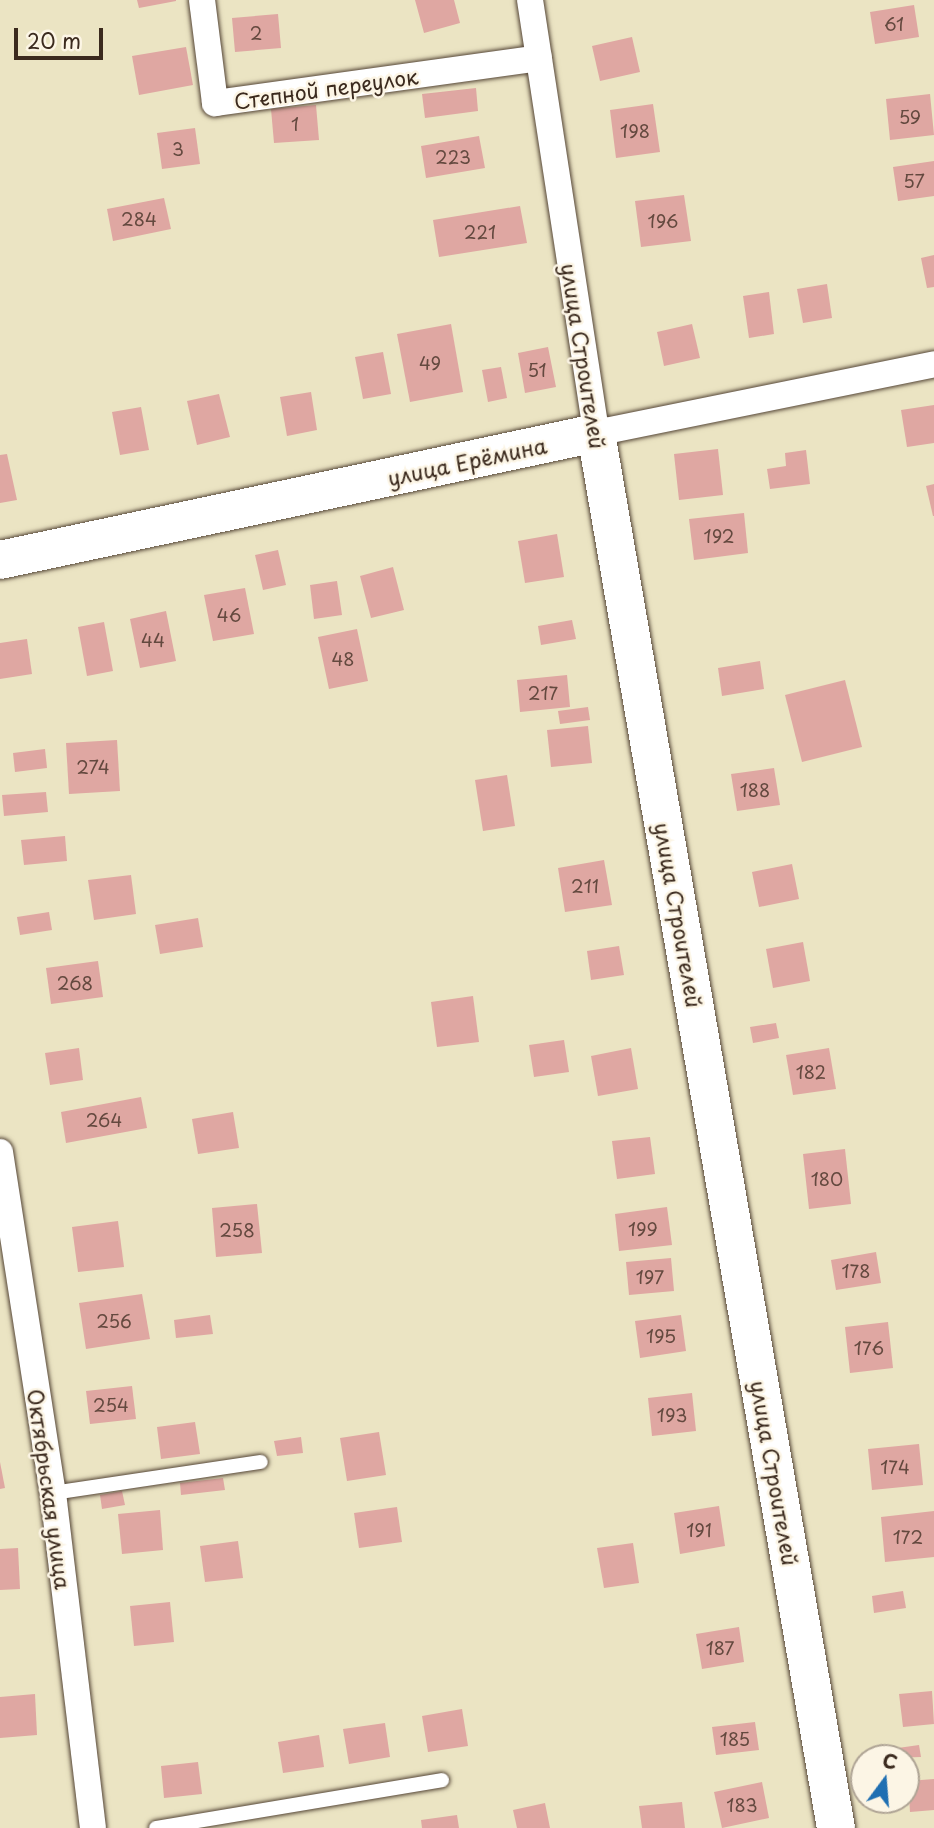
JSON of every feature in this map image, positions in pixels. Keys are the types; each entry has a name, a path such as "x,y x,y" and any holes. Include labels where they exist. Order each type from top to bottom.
{"street":[{"name":"Степной переулок","path":"202,0 215,103 539,58"},
{"name":"улица Строителей","path":"530,0 596,433 836,1828"},
{"name":"улица Ерёмина","path":"0,560 934,364"},
{"name":"Октябрьская улица","path":"0,1152 53,1493 93,1828"}],"lane":[{"path":"53,1493 261,1462"},
{"path":"156,1828 442,1780"}],"building":[{"path":"137,0 176,0 176,1 139,8"},
{"path":"415,0 454,0 460,23 424,33"},
{"path":"914,5 919,37 875,44 870,12"},
{"path":"278,14 281,48 235,52 232,18"},
{"path":"632,37 640,72 600,81 592,46"},
{"path":"186,47 193,85 139,95 132,56"},
{"path":"476,88 478,111 425,118 422,94"},
{"path":"930,94 934,135 890,140 886,99"},
{"path":"653,104 660,152 616,158 610,110"},
{"path":"316,105 319,140 274,143 271,109"},
{"path":"195,128 200,164 162,169 157,133"},
{"path":"479,136 485,168 426,178 421,146"},
{"path":"934,161 934,196 898,201 893,167"},
{"path":"684,195 691,241 641,247 635,201"},
{"path":"164,198 171,229 113,241 107,209"},
{"path":"520,206 527,243 439,257 433,220"},
{"path":"934,255 934,287 927,288 921,258"},
{"path":"827,284 832,318 803,323 797,289"},
{"path":"769,292 774,334 749,338 743,296"},
{"path":"451,324 463,392 410,402 397,334"},
{"path":"692,324 700,358 664,366 657,332"},
{"path":"548,347 556,387 525,393 518,353"},
{"path":"383,352 391,394 363,399 355,357"},
{"path":"501,367 507,398 488,402 482,370"},
{"path":"311,392 317,430 287,436 280,397"},
{"path":"219,394 230,437 197,445 187,401"},
{"path":"934,405 934,443 907,447 901,410"},
{"path":"141,407 149,450 120,455 112,412"},
{"path":"718,449 723,495 679,500 674,454"},
{"path":"806,450 810,484 770,489 767,469 786,466 785,453"},
{"path":"7,454 17,500 0,503 0,455"},
{"path":"934,484 934,516 933,516 926,486"},
{"path":"744,513 748,553 694,560 689,519"},
{"path":"557,534 564,577 525,583 518,541"},
{"path":"278,550 286,585 263,590 255,555"},
{"path":"393,567 404,610 371,618 360,576"},
{"path":"337,581 342,615 314,619 310,585"},
{"path":"245,588 254,634 213,641 204,595"},
{"path":"166,611 176,661 140,668 130,619"},
{"path":"572,620 576,639 541,645 538,626"},
{"path":"104,622 113,671 87,676 78,627"},
{"path":"357,629 368,681 329,689 318,637"},
{"path":"27,639 32,674 0,679 0,643"},
{"path":"760,661 764,689 722,696 718,668"},
{"path":"567,675 570,707 520,712 517,680"},
{"path":"845,680 862,747 802,762 785,695"},
{"path":"588,707 590,720 560,724 558,711"},
{"path":"588,726 592,763 551,767 547,730"},
{"path":"117,740 120,791 69,794 66,743"},
{"path":"45,749 47,768 15,772 13,753"},
{"path":"774,768 780,805 737,811 731,774"},
{"path":"507,775 515,826 483,831 475,780"},
{"path":"46,792 48,812 4,816 2,795"},
{"path":"65,836 67,861 24,865 21,840"},
{"path":"604,860 612,905 565,912 558,868"},
{"path":"792,864 799,899 759,907 752,872"},
{"path":"131,875 136,914 94,920 88,880"},
{"path":"49,912 52,930 20,935 17,917"},
{"path":"198,918 203,947 160,954 155,925"},
{"path":"803,942 810,981 773,988 766,949"},
{"path":"619,946 624,975 591,980 587,951"},
{"path":"98,961 103,997 51,1004 46,968"},
{"path":"473,996 479,1042 437,1047 431,1002"},
{"path":"776,1023 779,1038 753,1043 750,1027"},
{"path":"564,1040 569,1072 534,1077 529,1045"},
{"path":"79,1048 83,1080 50,1085 45,1053"},
{"path":"631,1048 638,1089 598,1096 591,1056"},
{"path":"829,1048 836,1089 793,1095 786,1055"},
{"path":"141,1097 147,1128 66,1143 61,1112"},
{"path":"233,1112 239,1148 198,1154 192,1119"},
{"path":"650,1137 655,1174 617,1179 612,1141"},
{"path":"845,1149 851,1204 809,1209 803,1154"},
{"path":"257,1204 262,1253 216,1257 212,1208"},
{"path":"667,1207 672,1245 619,1251 615,1214"},
{"path":"118,1221 124,1267 78,1272 72,1227"},
{"path":"876,1252 881,1283 836,1290 831,1260"},
{"path":"671,1258 674,1291 629,1295 626,1262"},
{"path":"142,1294 150,1339 86,1349 79,1303"},
{"path":"210,1315 213,1334 176,1338 174,1320"},
{"path":"681,1315 686,1351 640,1358 635,1321"},
{"path":"888,1322 893,1368 850,1373 845,1327"},
{"path":"132,1386 136,1419 90,1424 86,1391"},
{"path":"692,1393 696,1431 652,1436 648,1398"},
{"path":"195,1422 200,1454 161,1459 157,1427"},
{"path":"379,1432 386,1475 347,1481 340,1438"},
{"path":"301,1437 303,1453 277,1456 274,1441"},
{"path":"919,1444 923,1485 872,1490 868,1449"},
{"path":"0,1462 5,1488 0,1489"},
{"path":"223,1478 225,1490 181,1495 180,1483"},
{"path":"122,1491 125,1505 102,1509 100,1495"},
{"path":"719,1506 725,1546 680,1554 674,1513"},
{"path":"397,1507 402,1542 359,1548 354,1513"},
{"path":"160,1510 163,1550 122,1554 118,1514"},
{"path":"934,1511 934,1557 885,1562 881,1517"},
{"path":"238,1541 243,1578 205,1582 200,1546"},
{"path":"633,1543 639,1583 604,1588 597,1548"},
{"path":"18,1548 20,1589 0,1590 0,1549"},
{"path":"903,1591 906,1608 874,1613 872,1596"},
{"path":"170,1602 174,1642 134,1646 130,1606"},
{"path":"739,1627 744,1662 702,1669 696,1634"},
{"path":"932,1691 934,1724 903,1727 899,1694"},
{"path":"35,1694 37,1735 0,1738 0,1697"},
{"path":"462,1709 468,1746 428,1752 422,1716"},
{"path":"755,1722 759,1750 716,1755 712,1727"},
{"path":"385,1723 390,1757 349,1764 343,1729"},
{"path":"319,1735 324,1767 283,1773 278,1742"},
{"path":"198,1762 202,1794 164,1798 161,1766"},
{"path":"934,1779 934,1810 920,1811 920,1780"},
{"path":"762,1782 769,1818 722,1828 714,1792"},
{"path":"682,1802 685,1828 642,1828 639,1806"},
{"path":"545,1803 550,1828 517,1828 513,1810"},
{"path":"457,1815 459,1828 422,1828 421,1820"}]}
